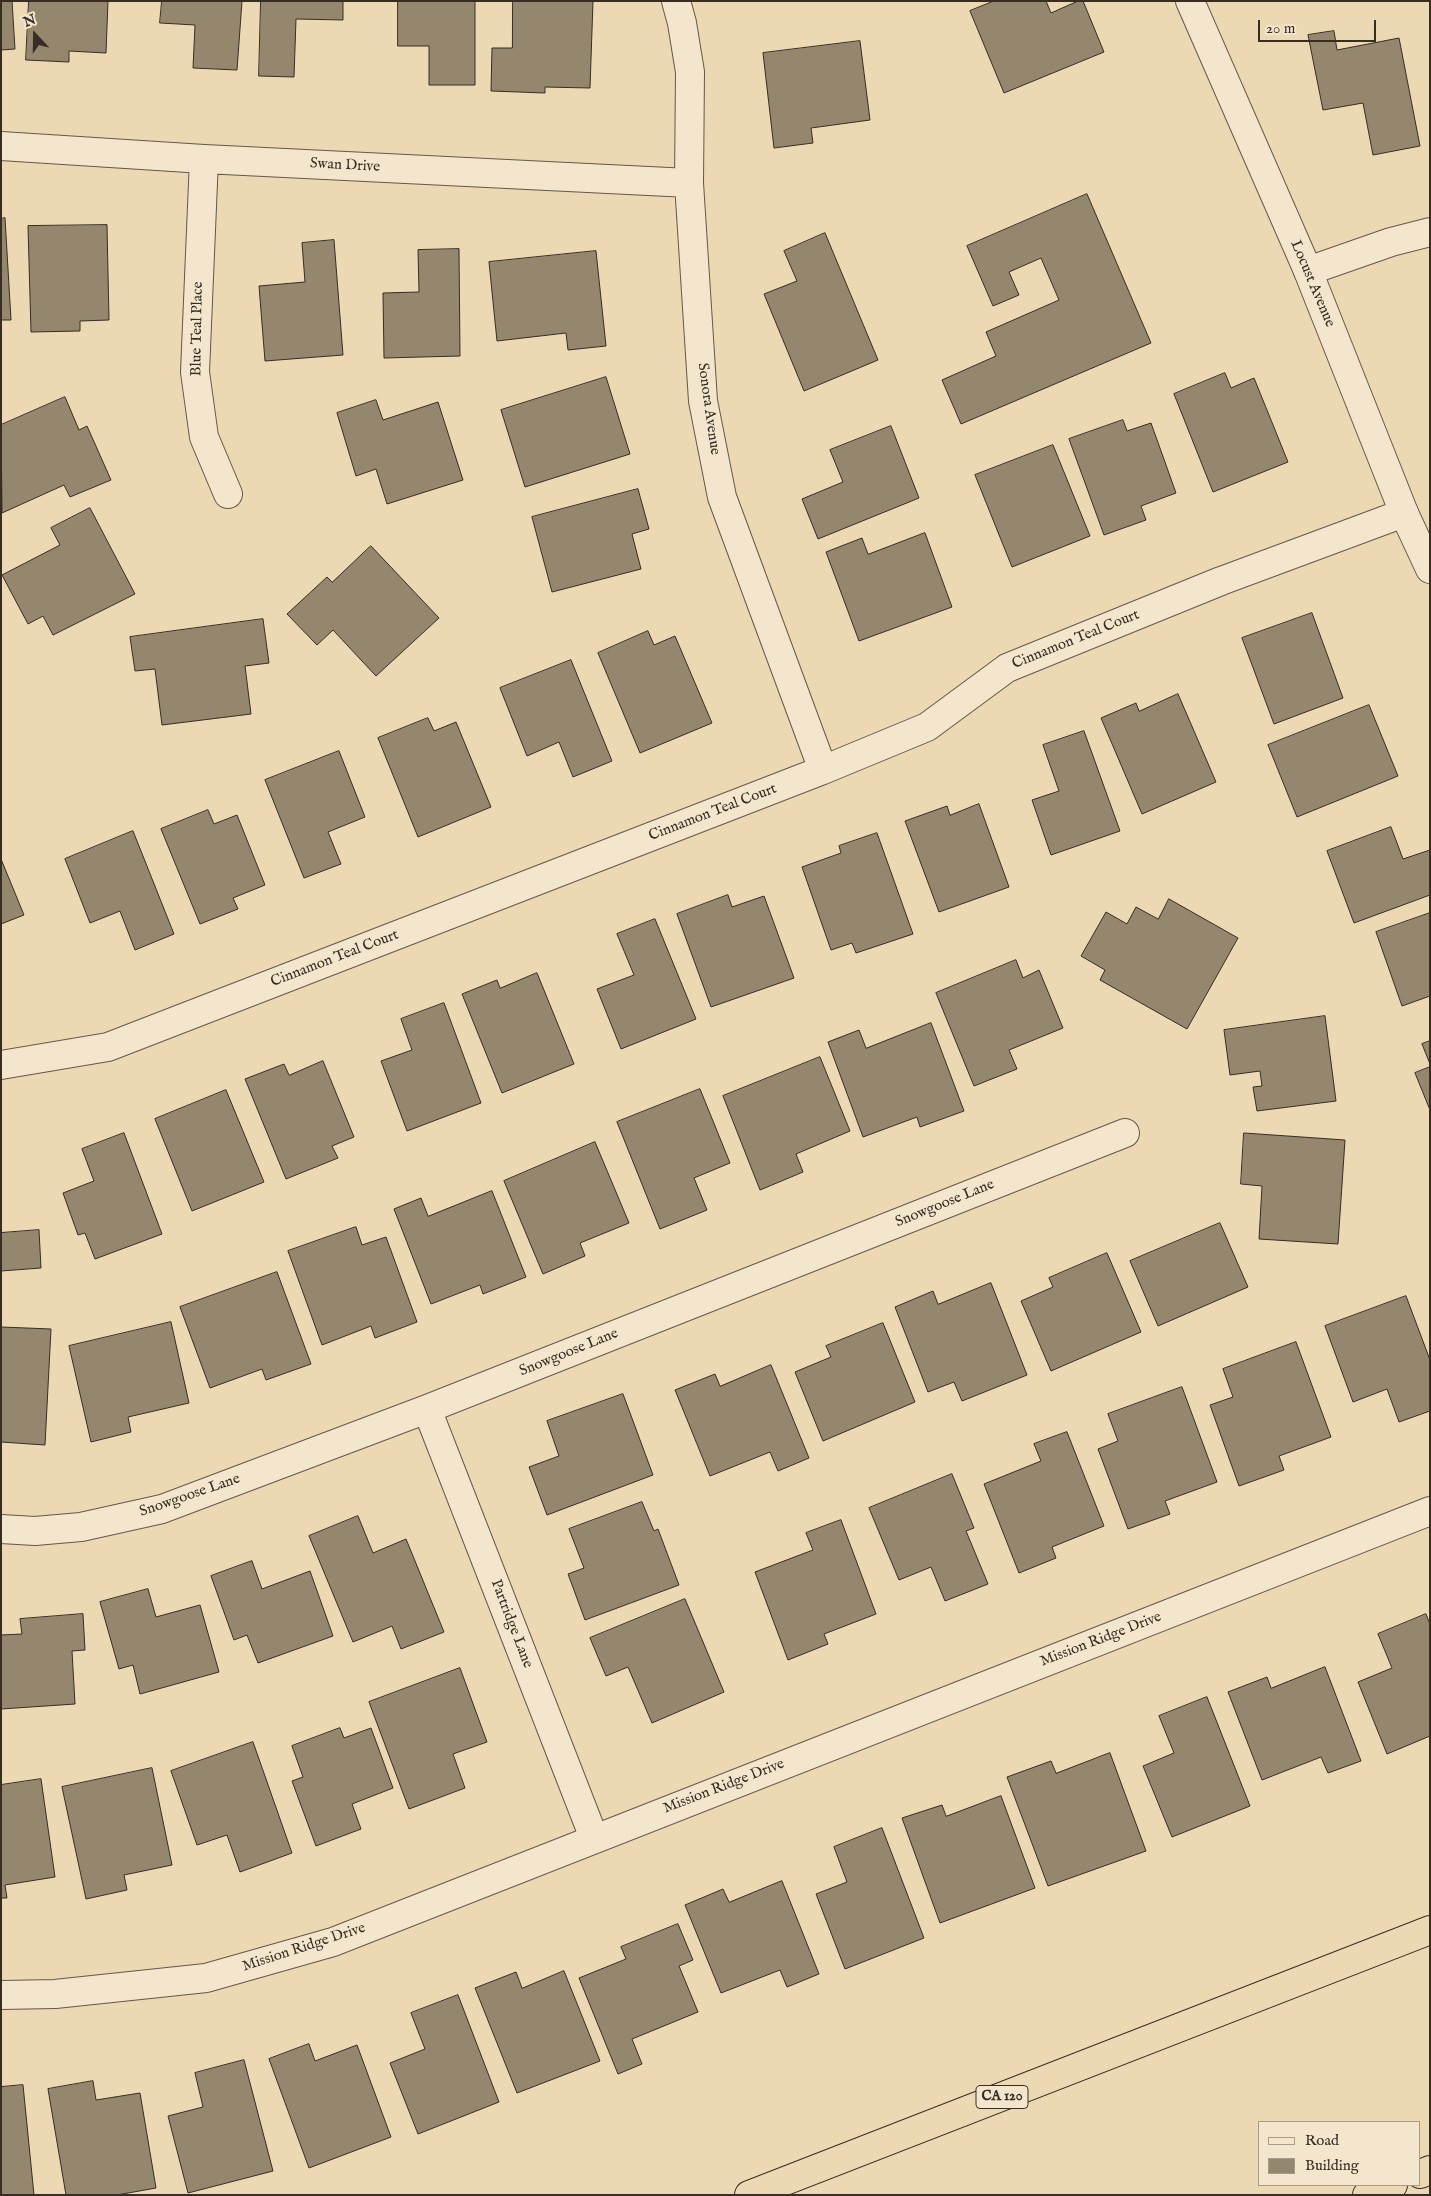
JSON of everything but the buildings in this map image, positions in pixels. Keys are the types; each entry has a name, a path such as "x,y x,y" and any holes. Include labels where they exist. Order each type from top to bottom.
{"highway":[{"name":"CA 120","path":"750,2195 1430,1930"},
{"path":"1367,2195 1390,2186"}],"street":[{"name":"Sonora Avenue","path":"676,1 682,23 690,72 688,183 703,401 722,497 823,770"},
{"name":"Locust Avenue","path":"1190,1 1308,271 1404,513 1430,569"},
{"name":"Swan Drive","path":"1,146 204,159 688,183"},
{"name":"Blue Teal Place","path":"204,159 195,372 204,437 228,494"},
{"path":"1308,271 1391,242 1430,232"},
{"name":"Cinnamon Teal Court","path":"1,1065 108,1047 823,770 927,727 1007,668 1221,581 1404,513"},
{"name":"Snowgoose Lane","path":"1,1529 35,1531 82,1527 162,1509 427,1409 1125,1133"},
{"name":"Partridge Lane","path":"427,1409 594,1838"},
{"name":"Mission Ridge Drive","path":"1,1995 55,1994 206,1978 333,1942 1430,1511"}]}
